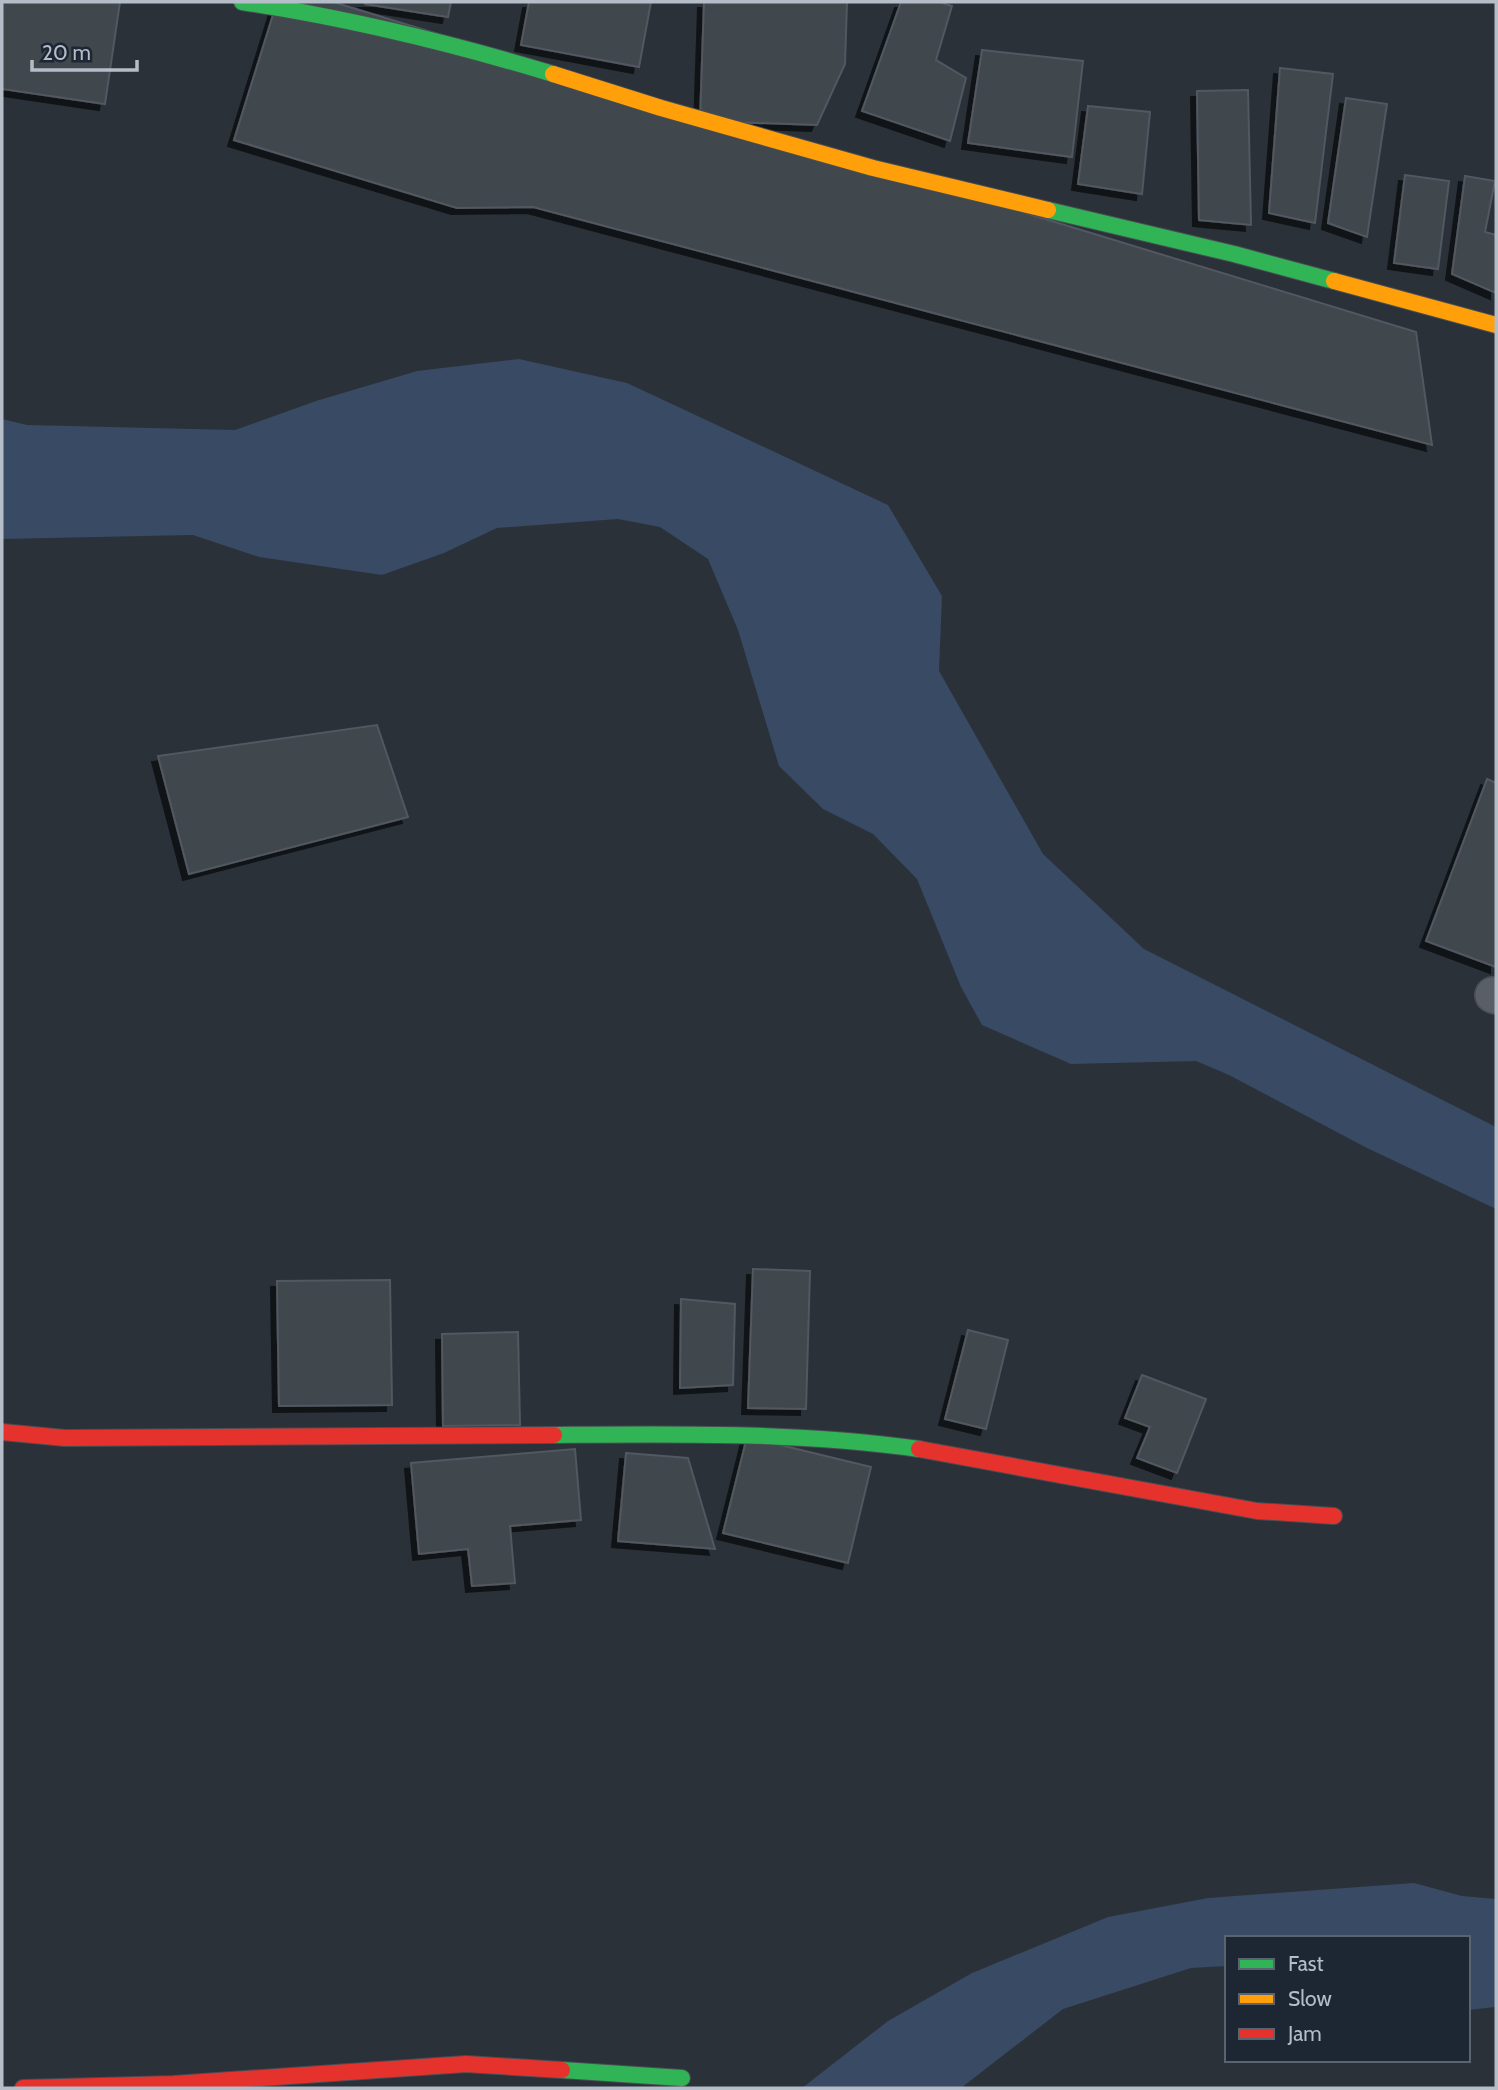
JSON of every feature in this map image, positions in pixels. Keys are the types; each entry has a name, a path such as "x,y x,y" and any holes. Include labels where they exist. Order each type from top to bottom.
{"street":[{"path":"242,2 315,13 464,47 661,108 873,168 1234,254 1496,325"},
{"path":"2,1432 65,1438 710,1434 868,1442 952,1454 1257,1511 1334,1516"},
{"path":"23,2088 173,2084 466,2064 682,2078"}],"water":[{"path":"519,359 627,383 888,505 942,596 939,671 1043,854 1144,949 1496,1127 1496,1209 1367,1148 1229,1075 1196,1061 1071,1064 982,1025 961,987 917,879 873,834 823,809 779,766 738,630 708,559 660,527 618,519 497,528 444,553 382,575 259,557 193,535 2,539 2,419 27,425 235,430 316,401 417,371"},
{"path":"1414,1883 1462,1896 1496,1899 1496,2007 1470,2010 1470,1936 1225,1936 1225,1966 1191,1968 1063,2009 961,2088 802,2088 888,2021 972,1973 1108,1917 1208,1898"}],"building":[{"path":"2,2 120,2 105,104 2,89"},
{"path":"277,2 333,2 1416,332 1432,445 533,207 457,208 234,140"},
{"path":"364,2 451,2 448,17"},
{"path":"529,2 651,2 639,67 521,45"},
{"path":"704,2 847,2 845,64 817,125 700,121"},
{"path":"901,2 939,2 952,6 936,60 966,78 950,141 862,111"},
{"path":"982,50 1083,61 1072,157 968,143"},
{"path":"1280,68 1333,74 1315,223 1269,213"},
{"path":"1248,90 1251,225 1199,220 1197,91"},
{"path":"1346,98 1387,104 1367,237 1328,223"},
{"path":"1088,106 1150,112 1142,194 1078,184"},
{"path":"1405,175 1449,181 1438,269 1394,263"},
{"path":"1465,176 1495,181 1485,232 1496,235 1496,293 1452,274"},
{"path":"377,725 408,817 189,874 158,756"},
{"path":"1487,779 1496,783 1496,967 1426,941"},
{"path":"753,1269 810,1271 806,1409 748,1408"},
{"path":"390,1280 392,1405 279,1406 277,1281"},
{"path":"681,1299 735,1304 733,1385 680,1388"},
{"path":"968,1330 1008,1340 986,1429 945,1419"},
{"path":"518,1332 520,1425 443,1426 442,1334"},
{"path":"1142,1375 1206,1399 1177,1473 1137,1458 1150,1427 1125,1418"},
{"path":"747,1437 871,1467 848,1563 723,1533"},
{"path":"575,1449 581,1520 510,1526 515,1583 472,1586 468,1549 419,1554 411,1463"},
{"path":"626,1453 688,1458 715,1549 618,1541"}],"traffic: fast":[{"path":"242,2 399,32 553,74"},
{"path":"1048,210 1234,254 1334,281"},
{"path":"554,1435 783,1437 919,1449"},
{"path":"562,2070 682,2078"}],"traffic: slow":[{"path":"553,74 661,108 873,168 1048,210"},
{"path":"1334,281 1496,325"}],"traffic: jam":[{"path":"2,1432 65,1438 554,1435"},
{"path":"919,1449 1257,1511 1334,1516"},
{"path":"23,2088 173,2084 466,2064 562,2070"}]}
